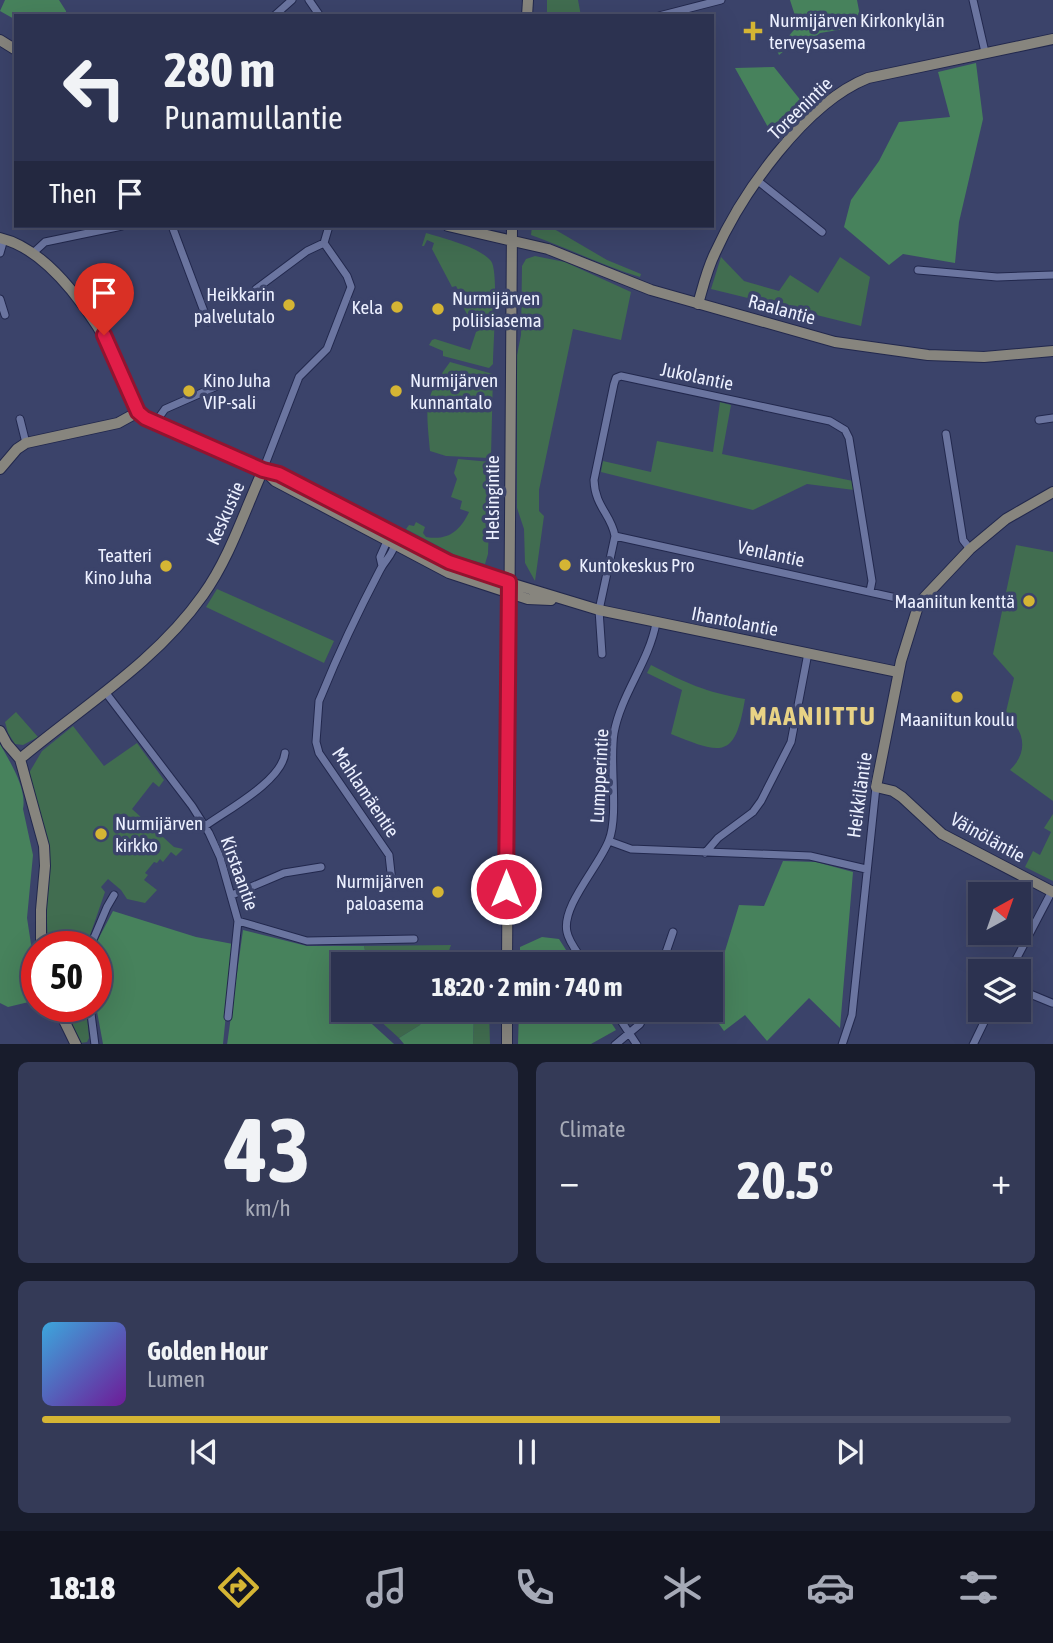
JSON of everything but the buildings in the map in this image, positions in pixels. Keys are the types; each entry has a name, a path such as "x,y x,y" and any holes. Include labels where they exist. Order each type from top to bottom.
{"street":[{"path":"276,14 292,0"},
{"path":"667,14 721,0"},
{"path":"973,0 985,52"},
{"name":"Toreenintie","path":"698,304 715,253 758,181 782,149 815,114 849,86 868,78 1053,38"},
{"path":"758,181 822,232"},
{"path":"33,253 45,242 112,228"},
{"path":"173,228 208,322"},
{"path":"256,289 307,251 324,243 328,228"},
{"name":"Raalantie","path":"457,228 565,254 634,284 835,342 928,355 985,357 1053,351"},
{"name":"Helsingintie","path":"507,952 512,228"},
{"path":"0,253 2,238 33,253 89,311 116,359 138,412 118,423 26,443 17,449 0,469"},
{"name":"Keskustie","path":"20,759 106,692 167,639 203,595 220,567 263,470 299,377 327,349 351,288 347,276 324,243"},
{"path":"918,270 997,276 1053,275"},
{"path":"0,299 5,315"},
{"name":"Jukolantie","path":"615,536 599,505 594,480 614,384 616,378 621,376 830,421 845,430 851,451 872,581 870,591"},
{"path":"155,423 165,409 215,387"},
{"name":"Ihantolantie","path":"138,412 155,423 263,470 279,474 392,539 509,588 656,623 898,672"},
{"path":"1039,421 1053,418"},
{"path":"20,419 26,443"},
{"path":"946,434 963,540 970,549"},
{"name":"Heikkiläntie","path":"842,1044 852,1015 876,787 898,672 919,603 970,549 1014,514 1053,492"},
{"path":"601,654 599,610 615,536"},
{"name":"Venlantie","path":"615,536 919,603"},
{"name":"Mahlamäentie","path":"392,539 380,557 382,566 319,701 316,742 319,753 389,855 392,882"},
{"name":"Lumpperintie","path":"578,952 567,934 570,908 609,841 614,735 620,713 651,646 656,623"},
{"path":"705,853 718,838 753,812 761,801 791,741 808,653"},
{"name":"Kirstaantie","path":"106,692 205,826 220,857 238,921 307,941 414,939"},
{"path":"0,731 20,759 44,846 41,931"},
{"path":"205,826 268,781 284,762 285,753"},
{"name":"Väinöläntie","path":"876,787 893,791 902,797 942,834 1052,892"},
{"path":"609,841 631,849 810,856 866,869"},
{"path":"232,895 284,873 321,867"},
{"path":"1016,959 1052,892"},
{"path":"97,931 114,895"},
{"path":"228,1017 238,921"},
{"path":"666,952 673,932"},
{"path":"1031,994 1052,1003"},
{"path":"65,1022 76,1044"},
{"path":"92,1022 95,1044"},
{"path":"507,1022 507,1044"},
{"path":"622,1022 636,1044"},
{"path":"616,1044 641,1022"},
{"path":"973,1044 984,1022"}],"green space":[{"path":"5,0 59,0 66,14 14,14 14,19 0,11"},
{"path":"547,0 578,0 581,14 547,14"},
{"path":"790,0 857,0 862,26 820,33 797,51 789,47 779,55 775,46 788,37 798,25"},
{"path":"976,63 983,119 959,222 955,263 903,254 889,265 844,227 851,200 879,161 899,122 950,117 938,72"},
{"path":"774,67 806,107 774,138 735,68"},
{"path":"532,228 552,228 607,260 641,274 640,277 613,268 531,235"},
{"path":"426,233 470,247 491,261 495,279 495,309 493,364 489,368 443,356 443,351 429,345 435,339 470,350 476,332 480,330 473,318 470,320 459,299 462,297 456,286 452,287 432,249 434,243 427,240 422,246"},
{"path":"535,256 565,262 631,292 621,340 573,329 539,490 539,511 544,516 535,581 525,563 524,529 517,508 517,355 521,335 522,266 526,259"},
{"path":"721,257 744,281 779,291 790,275 818,293 840,257 870,277 861,326 711,289"},
{"path":"450,362 493,374 489,458 446,456 430,451 428,404 435,385"},
{"path":"720,402 731,405 722,454 853,481 854,490 807,484 753,510 601,472 603,461 651,472 657,441 713,452"},
{"path":"458,459 491,462 488,554 485,564 457,556 406,529 409,525 414,526 416,522 425,527 423,533 426,537 434,538 447,536 462,524 469,512 460,509 462,501 451,497 457,479 454,473"},
{"path":"1016,545 1053,552 1053,801 1010,770 1022,749 1021,735 1005,716 1014,678 993,654"},
{"path":"217,589 334,641 324,663 206,607"},
{"path":"651,665 696,686 745,699 737,733 731,742 724,747 715,748 671,734 682,690 647,673"},
{"path":"16,712 38,737 23,745 15,744 5,722"},
{"path":"73,726 104,766 137,743 164,780 159,787 153,782 132,809 174,847 183,849 176,856 171,852 163,862 160,859 157,863 154,862 145,873 148,875 144,880 157,890 145,903 127,899 108,879 101,887 105,892 92,931 47,931 49,856 29,773 42,751"},
{"path":"0,744 20,784 33,855 27,918 29,931 21,931 21,1004 8,1007 0,1003"},
{"path":"1053,814 1053,881 1025,867 1033,851 1040,855 1051,832 1044,828"},
{"path":"783,861 816,862 853,872 840,1028 809,998 767,1041 745,1015 724,1031 718,1022 723,1022 723,958 739,905 764,906"},
{"path":"113,911 196,937 233,944 223,1044 103,1044 99,1022 112,1022 112,931 102,931"},
{"path":"243,930 307,946 364,946 365,952 331,952 331,1022 370,1022 394,1044 227,1044"},
{"path":"542,937 559,939 567,952 520,952 520,947"},
{"path":"451,945 448,952 365,952 364,946"},
{"path":"71,1022 88,1022 89,1038 87,1042 81,1043"},
{"path":"381,1022 422,1022 420,1025 399,1038"},
{"path":"422,1022 474,1022 473,1044 404,1044 399,1038"},
{"path":"474,1022 489,1022 490,1044 473,1044"},
{"path":"519,1022 611,1022 616,1030 591,1044 518,1044"}],"place":[{"name":"Nurmijärven Kirkonkylän terveysasema","path":"753,31"},
{"name":"Heikkarin palvelutalo","path":"289,305"},
{"name":"Kela","path":"397,307"},
{"name":"Nurmijärven poliisiasema","path":"438,309"},
{"name":"Kino Juha VIP-sali","path":"189,391"},
{"name":"Nurmijärven kunnantalo","path":"396,391"},
{"name":"Kuntokeskus Pro","path":"565,565"},
{"name":"Teatteri Kino Juha","path":"166,566"},
{"name":"Maaniitun kenttä","path":"1029,601"},
{"name":"Maaniitun koulu","path":"957,697"},
{"name":"Nurmijärven kirkko","path":"101,834"},
{"name":"Nurmijärven paloasema","path":"438,892"}],"district":[{"name":"MAANIITTU","path":"813,716"}],"route":[{"path":"104,335 138,412 145,418 263,470 279,474 464,569 509,582 506,889"}]}
